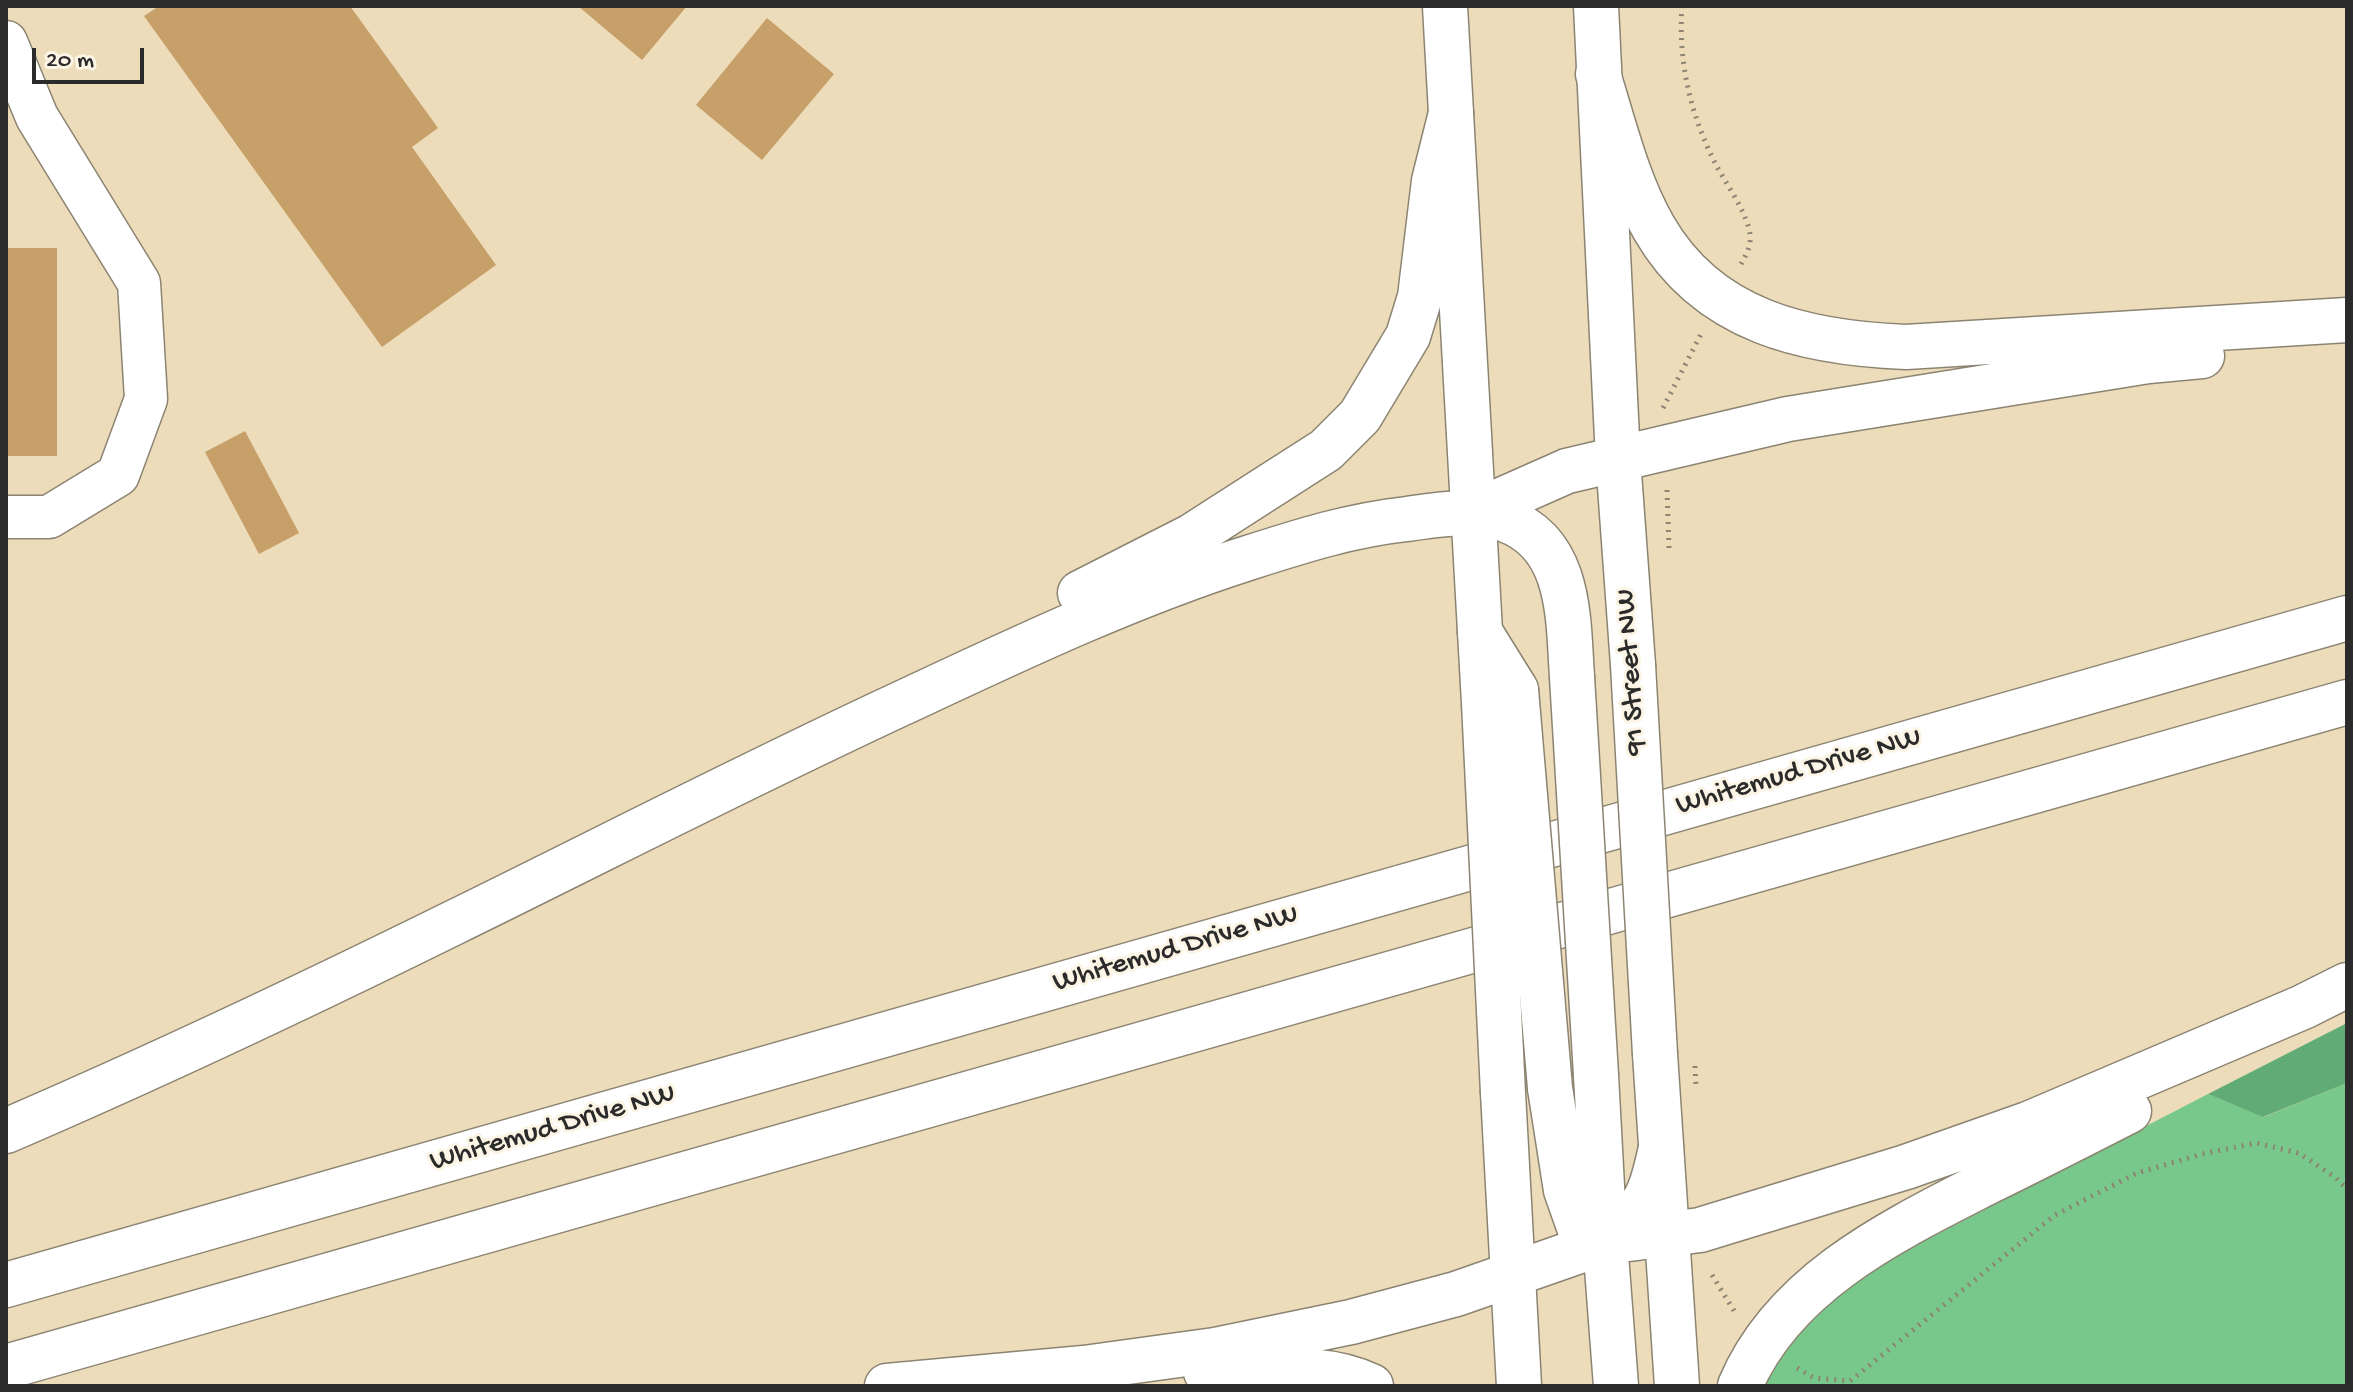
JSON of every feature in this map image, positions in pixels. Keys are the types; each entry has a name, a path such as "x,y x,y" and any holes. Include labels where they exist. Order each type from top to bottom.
{"main road":[{"path":"1445,6 1480,632 1500,696 1566,1190 1579,1227 1605,1242"},
{"name":"91 Street NW","path":"1596,6 1618,459 1661,1148 1684,1232 1677,1386"},
{"path":"1598,74 1640,199 1671,254 1720,301 1786,331 1853,345 1906,347 2347,320"},
{"path":"649,825 876,700 1192,536 1326,450 1360,416 1408,336 1420,297 1434,181 1451,113"},
{"path":"1472,513 1567,471 1788,419 2148,361 2347,344"},
{"path":"6,1131 219,1038 760,769 1111,608 1195,575 1332,531 1389,521 1472,513 1509,521 1533,537 1551,555 1563,585 1572,677 1616,1386"},
{"name":"Whitemud Drive NW","path":"6,1285 2347,618"},
{"path":"1500,696 1503,1093 1519,1386"},
{"path":"6,1367 2347,702"},
{"path":"887,1386 1084,1368 1215,1350 1351,1322 1456,1294 1605,1242 1684,1232 1892,1172 1988,1138 2094,1098 2347,985"},
{"path":"1740,1386 1763,1344 1808,1293 1844,1263 1880,1240 2164,1093 2303,1007"},
{"path":"1605,1242 1636,1214 1652,1191 1661,1148"},
{"path":"1084,1368 1224,1373 1324,1371 1371,1386"}],"lane":[{"path":"6,42 22,124 139,283 146,399 118,475 49,517 6,517"}],"path":[{"path":"1682,6 1681,58 1689,94 1710,152 1749,226 1751,242 1748,251"},
{"path":"1684,1232 1729,1306 1763,1344 1814,1378 1850,1381 2055,1215 2137,1173 2202,1154 2256,1143 2299,1153 2347,1189"}],"green space":[{"path":"2347,1023 2347,1083 2263,1117 2208,1094"},
{"path":"2347,1083 2347,1386 1761,1386 1813,1313 1870,1269 2208,1094 2264,1117"}],"building":[{"path":"159,6 350,6 438,128 412,147 496,265 382,347 144,16"},
{"path":"578,6 687,6 642,60"},
{"path":"767,18 834,74 762,160 696,105"},
{"path":"6,248 57,248 57,456 6,456"},
{"path":"245,431 299,533 259,554 205,452"}]}
